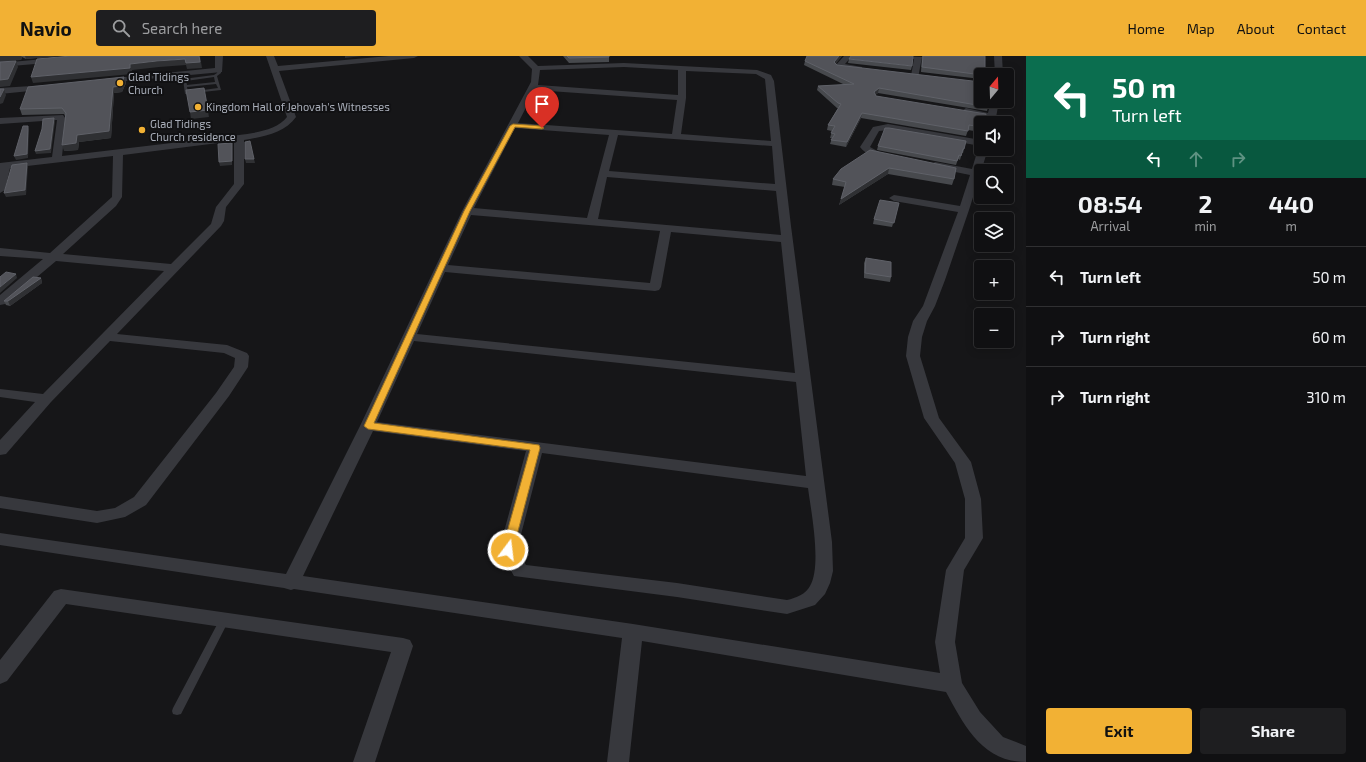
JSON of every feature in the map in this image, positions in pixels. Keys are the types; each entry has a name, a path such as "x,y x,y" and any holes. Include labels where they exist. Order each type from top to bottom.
{"street":[{"path":"94,82 217,73 219,56"},
{"path":"0,190 3,165 239,138 256,135 278,127 290,120 291,114 270,56"},
{"path":"275,69 361,58 414,56"},
{"path":"523,56 536,68 616,65 758,72 768,77 770,81 814,483 825,559 822,583 814,596 800,604 787,607 677,590 520,572 508,550 536,448"},
{"path":"848,56 839,66 869,70"},
{"path":"907,56 918,57 915,76"},
{"path":"998,56 999,68"},
{"path":"0,65 62,59"},
{"path":"291,583 368,426 467,211 535,82 536,68"},
{"path":"676,137 682,98 682,68"},
{"path":"0,91 55,86"},
{"path":"532,87 682,98"},
{"path":"954,109 980,116"},
{"path":"0,121 60,117 62,119 57,158"},
{"path":"513,126 777,144"},
{"path":"899,159 868,151 865,147 876,129 888,128 974,142"},
{"path":"592,221 614,133"},
{"path":"0,450 46,399 215,226 218,222 221,207 239,184 239,138"},
{"path":"0,301 53,257 112,204 117,197 118,152"},
{"path":"922,163 974,173"},
{"path":"603,174 781,188"},
{"path":"974,176 964,210 929,306 920,322 915,336 913,356 932,418 963,462 973,499 974,538 955,570 945,642 952,684 972,719 995,744 1026,756"},
{"path":"894,198 964,210"},
{"path":"467,211 787,239"},
{"path":"441,268 655,287 666,228"},
{"path":"0,252 174,268"},
{"path":"0,502 97,517 119,513 134,506 140,501 222,396 241,367 242,356 227,349 106,337"},
{"path":"410,337 803,378"},
{"path":"0,392 46,399"},
{"path":"368,426 814,483"},
{"path":"0,539 291,583 633,632 952,684"},
{"path":"0,675 61,596 403,646 364,762"},
{"path":"618,762 633,632"}],"lane":[{"path":"217,73 217,83 220,89 186,93 184,80 217,73"},
{"path":"185,86 217,83"},
{"path":"177,711 224,620"}],"building":[{"path":"71,56 199,56 200,62 186,63 185,59 157,61 130,64 130,68 31,77 37,59"},
{"path":"567,56 609,56 609,57 569,58"},
{"path":"807,56 839,56 834,62 837,65 974,81 974,105 879,88 874,92 876,96 986,114 986,116 974,116 974,126 969,125 968,131 862,113 847,142 831,140 835,134 831,133 835,126 828,125 841,104 818,86 854,84 805,61"},
{"path":"851,56 913,56 912,66 849,59"},
{"path":"923,56 985,56 985,68 974,68 974,74 922,67"},
{"path":"16,61 8,79 0,80 0,62"},
{"path":"124,77 121,86 113,87 109,131 77,135 76,143 62,145 66,113 62,108 20,109 28,87"},
{"name":"Kingdom Hall of Jehovah's Witnesses","path":"204,88 208,110 190,112 186,90"},
{"path":"0,89 4,89 0,97"},
{"path":"54,118 50,149 35,151 42,129 43,119"},
{"path":"23,126 28,126 27,154 14,156"},
{"path":"885,128 966,141 961,156 959,155 957,161 878,146"},
{"path":"250,141 254,159 245,159 245,142"},
{"path":"232,143 232,161 219,162 218,144"},
{"path":"870,150 956,168 954,179 889,168 841,199 846,182 833,179 841,169"},
{"path":"27,163 25,190 4,193 12,165"},
{"path":"880,200 899,203 894,223 874,219"},
{"path":"866,258 891,262 891,277 865,273"},
{"path":"6,272 16,274 0,287 0,277"},
{"path":"33,277 41,278 8,301 4,301"}],"place":[{"name":"Glad Tidings Church","path":"120,83"},
{"name":"Kingdom Hall of Jehovah's Witnesses","path":"198,107"},
{"name":"Glad Tidings Church residence","path":"142,130"}],"route":[{"path":"508,550 536,448 368,426 467,211 513,126 542,128"}]}
